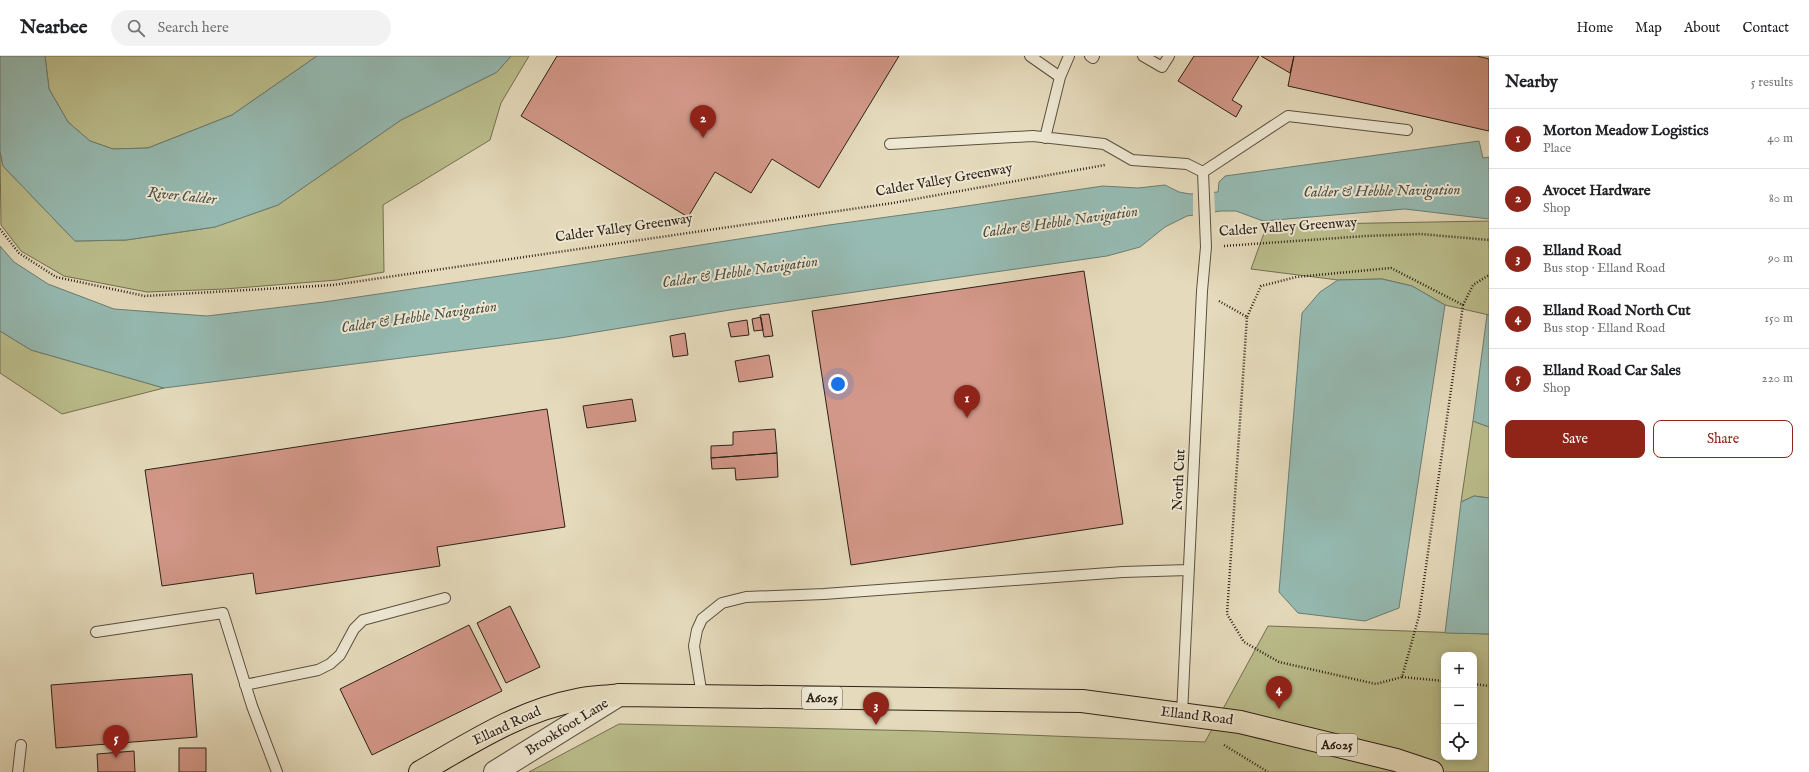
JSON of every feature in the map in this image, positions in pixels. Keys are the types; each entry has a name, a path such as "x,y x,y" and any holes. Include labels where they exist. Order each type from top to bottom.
{"main road":[{"name":"Elland Road","path":"420,772 491,731 538,710 578,700 619,695 1082,701 1240,722 1396,760 1432,772"}],"street":[{"name":"Brookfoot Lane","path":"495,772 619,695"}],"lane":[{"path":"1030,56 1060,76"},
{"path":"1045,138 1060,76 1068,56"},
{"path":"1090,56 1093,58 1094,56"},
{"path":"1143,56 1162,67 1169,56"},
{"path":"890,144 1033,136 1104,144 1132,160 1187,164 1203,172 1288,116 1407,130"},
{"name":"Calder Valley Greenway","path":"1203,172 1206,247"},
{"name":"North Cut","path":"1182,714 1202,291 1206,247"},
{"path":"702,696 694,646 697,630 702,619 722,603 746,597 824,594 1124,572 1188,570"},
{"path":"246,685 318,670 330,664 340,655 354,629 363,620 445,598"},
{"path":"96,632 223,613 246,685 278,772"},
{"path":"18,772 21,745"}],"path":[{"name":"Calder Valley Greenway","path":"0,229 19,253 56,277 145,296 333,285 892,203 1132,160"},
{"name":"Calder Valley Greenway","path":"1206,247 1366,236 1421,234 1489,240"},
{"path":"1441,681 1402,677 1376,684 1279,662 1244,642 1227,614 1247,317 1261,286 1296,277 1391,268 1463,305"},
{"path":"1402,677 1419,616 1463,305 1473,285 1489,275"},
{"path":"1202,291 1247,317"},
{"path":"1477,684 1489,686"}],"green space":[{"path":"45,56 317,56 232,115 148,148 113,149 90,141 68,122 49,89"},
{"path":"511,56 529,56 501,103 490,140 383,205 384,272 337,280 225,289 147,292 64,276 21,251 1,225 0,151 3,166 75,241 126,240 215,227 278,205 401,120 497,72"},
{"path":"1489,221 1489,315 1445,305 1412,286 1382,279 1338,280 1251,269 1267,225"},
{"path":"0,331 31,350 164,388 62,414 0,373"},
{"path":"1473,421 1489,427 1489,498 1474,496 1461,502"},
{"path":"1268,626 1489,634 1489,772 529,772 619,724 925,731 1205,742"}],"water":[{"name":"River Calder","path":"0,56 45,56 49,89 68,122 90,141 113,149 148,148 232,115 317,56 511,56 497,72 401,120 278,205 215,227 126,240 75,241 3,166 0,151"},
{"name":"Calder & Hebble Navigation","path":"1479,141 1483,158 1489,157 1489,219 1405,209 1263,221 1236,211 1221,211 1187,216 1165,227 1140,247 1107,256 736,309 560,338 164,388 31,350 0,331 0,246 14,262 48,284 114,309 207,316 324,302 829,225 1103,186 1138,188 1165,185 1179,192 1190,194 1218,192 1219,182 1225,176"},
{"path":"1382,279 1412,286 1445,305 1399,608 1365,621 1298,613 1279,592 1302,313 1320,292 1338,280"},
{"path":"1487,315 1489,315 1489,427 1473,421"},
{"path":"1474,496 1489,498 1489,634 1445,633 1461,502"}],"pier":[{"path":"1214,190 1215,214 1193,217 1193,192"}],"building":[{"path":"557,56 899,56 819,188 772,159 751,193 715,172 688,217 521,116"},
{"path":"1194,56 1259,56 1232,100 1242,106 1236,117 1178,81"},
{"path":"1261,56 1294,56 1290,73"},
{"path":"1294,56 1477,56 1489,59 1489,131 1288,86"},
{"path":"1084,271 1123,524 851,565 812,311"},
{"path":"769,314 773,336 764,337 760,315"},
{"path":"761,317 763,330 754,331 752,319"},
{"path":"747,320 749,335 731,337 728,323"},
{"path":"685,333 688,355 673,357 670,336"},
{"path":"769,355 773,377 739,382 735,361"},
{"path":"632,399 636,421 587,428 583,406"},
{"path":"547,409 565,527 437,547 440,566 256,594 253,573 162,586 145,470"},
{"path":"775,429 777,453 711,458 711,446 733,445 733,432"},
{"path":"777,453 778,477 736,480 735,468 712,469 711,458"},
{"path":"510,606 540,667 506,683 477,623"},
{"path":"469,625 502,691 372,755 340,689"},
{"path":"192,674 197,737 56,748 51,685"},
{"path":"179,748 206,748 206,772 179,772"},
{"path":"134,751 135,772 98,772 97,754"}],"place":[{"name":"Avocet Hardware","path":"703,138"},
{"name":"Morton Meadow Logistics","path":"967,418"},
{"name":"Elland Road North Cut","path":"1279,709"},
{"name":"Elland Road","path":"876,725"},
{"name":"Elland Road Car Sales","path":"116,758"}]}
